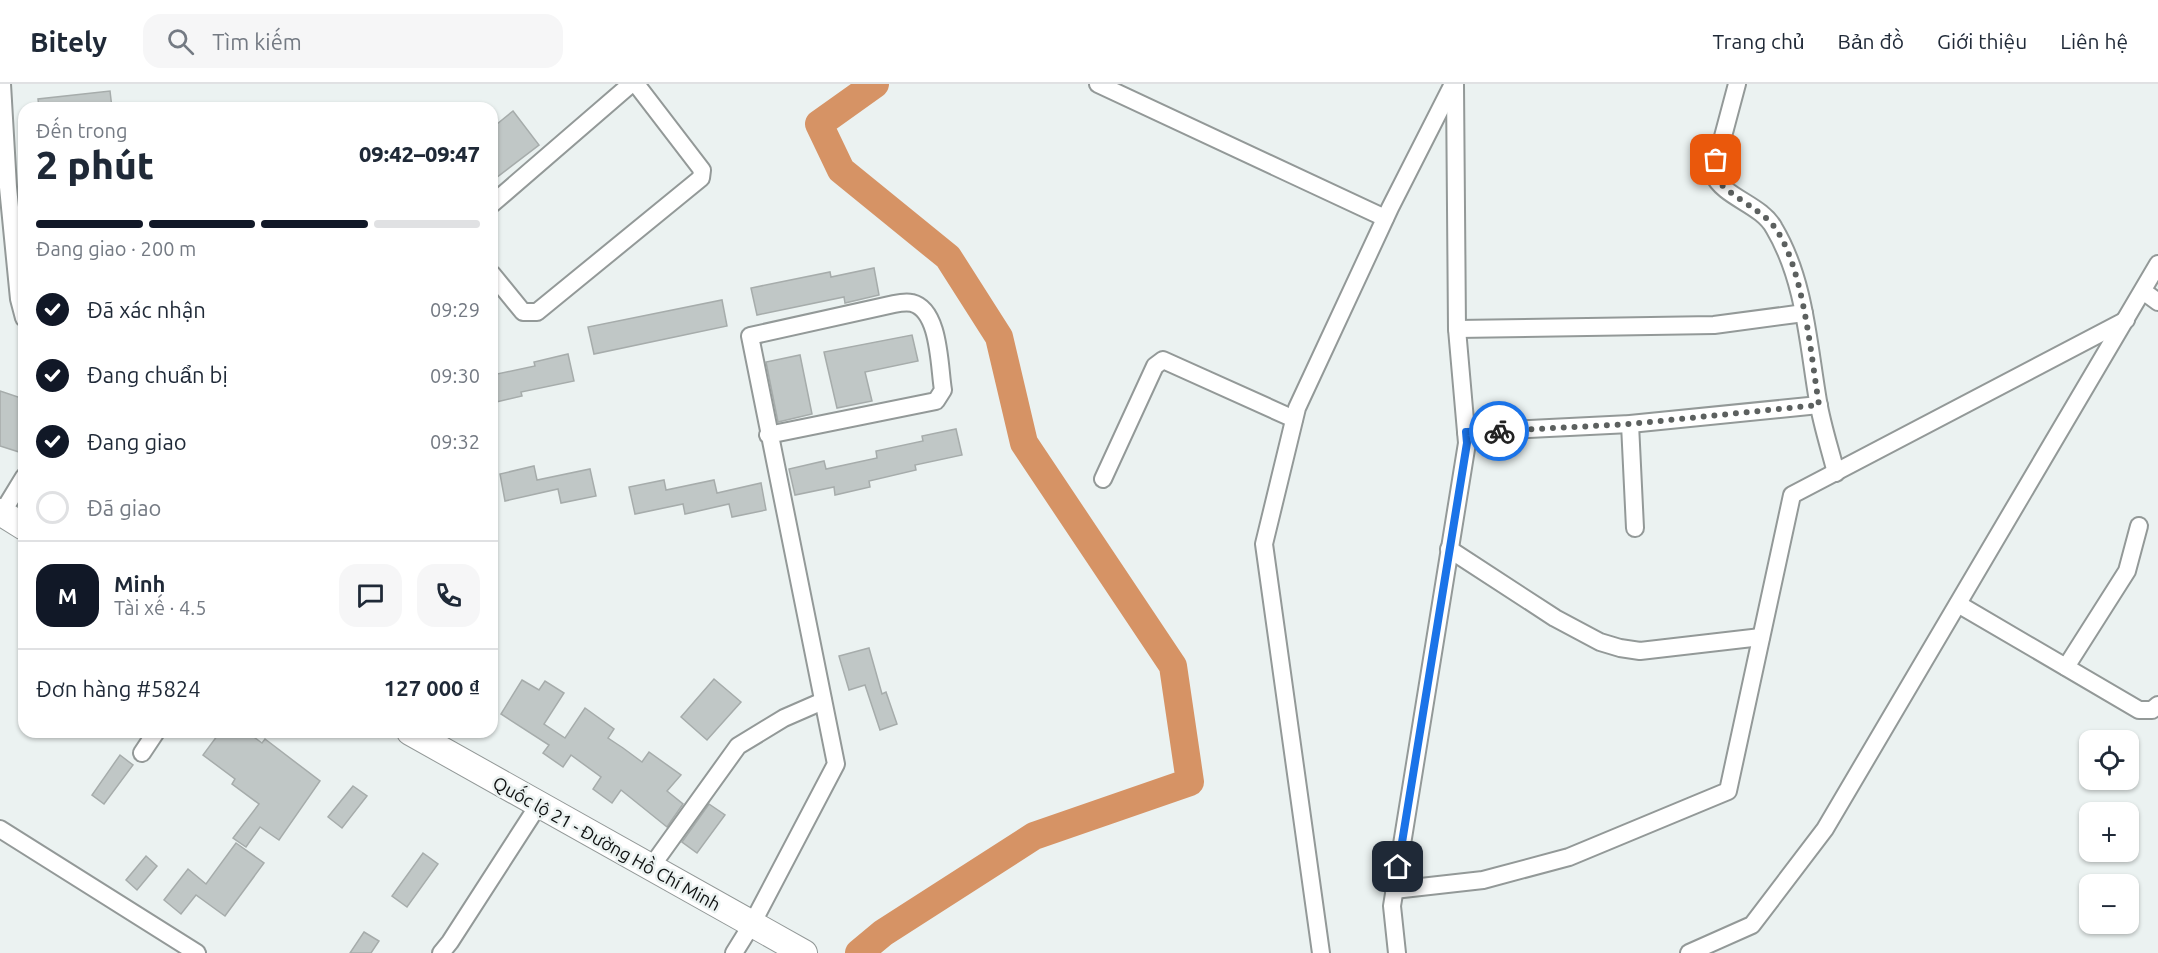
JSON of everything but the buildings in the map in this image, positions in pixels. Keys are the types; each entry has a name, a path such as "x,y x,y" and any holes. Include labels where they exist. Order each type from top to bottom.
{"highway":[{"path":"1,512 18,523"},
{"name":"Quốc lộ 21 - Đường Hồ Chí Minh","path":"421,738 804,953"}],"street":[{"path":"2,84 4,187 18,292"},
{"path":"498,199 634,84 702,170 701,178 537,312 523,312 498,281"},
{"path":"1098,84 1385,218"},
{"path":"1321,953 1264,544 1297,408 1385,218 1454,84"},
{"path":"1397,953 1392,906 1394,890 1467,443 1457,329 1454,84"},
{"path":"1737,84 1713,174 1723,186 1750,204 1773,225 1790,257 1804,313 1819,405 1836,472"},
{"path":"1689,953 1752,925 1825,829 2158,264"},
{"path":"2143,291 2158,302"},
{"path":"734,953 752,924 836,764 768,435 750,336 894,304 912,303 924,309 933,321 943,390 936,401 768,435"},
{"path":"1457,329 1714,325 1804,313"},
{"path":"1394,890 1483,880 1569,857 1728,791 1792,495 2126,320"},
{"path":"1103,480 1155,366 1163,360 1294,419"},
{"path":"1466,432 1630,424 1819,405"},
{"path":"1630,424 1635,528"},
{"path":"1,512 18,486"},
{"path":"2066,668 2127,571 2139,526"},
{"path":"1449,549 1556,618 1600,642 1620,648 1640,651 1761,637"},
{"path":"1958,604 2139,710 2152,710 2158,705"},
{"path":"651,867 738,746 784,718 823,700"},
{"path":"141,753 152,738"},
{"path":"441,953 539,804"},
{"path":"0,829 197,953"}],"waterway":[{"path":"859,953 883,933 1034,836 1190,782 1173,666 1024,443 999,337 948,257 841,170 819,124 875,84"}],"way so far":[{"path":"1499,431 1630,424 1819,405 1804,313 1790,257 1773,225 1750,204 1716,181 1713,174 1716,160"}],"route":[{"path":"1398,867 1467,443 1466,432 1499,431"}]}
